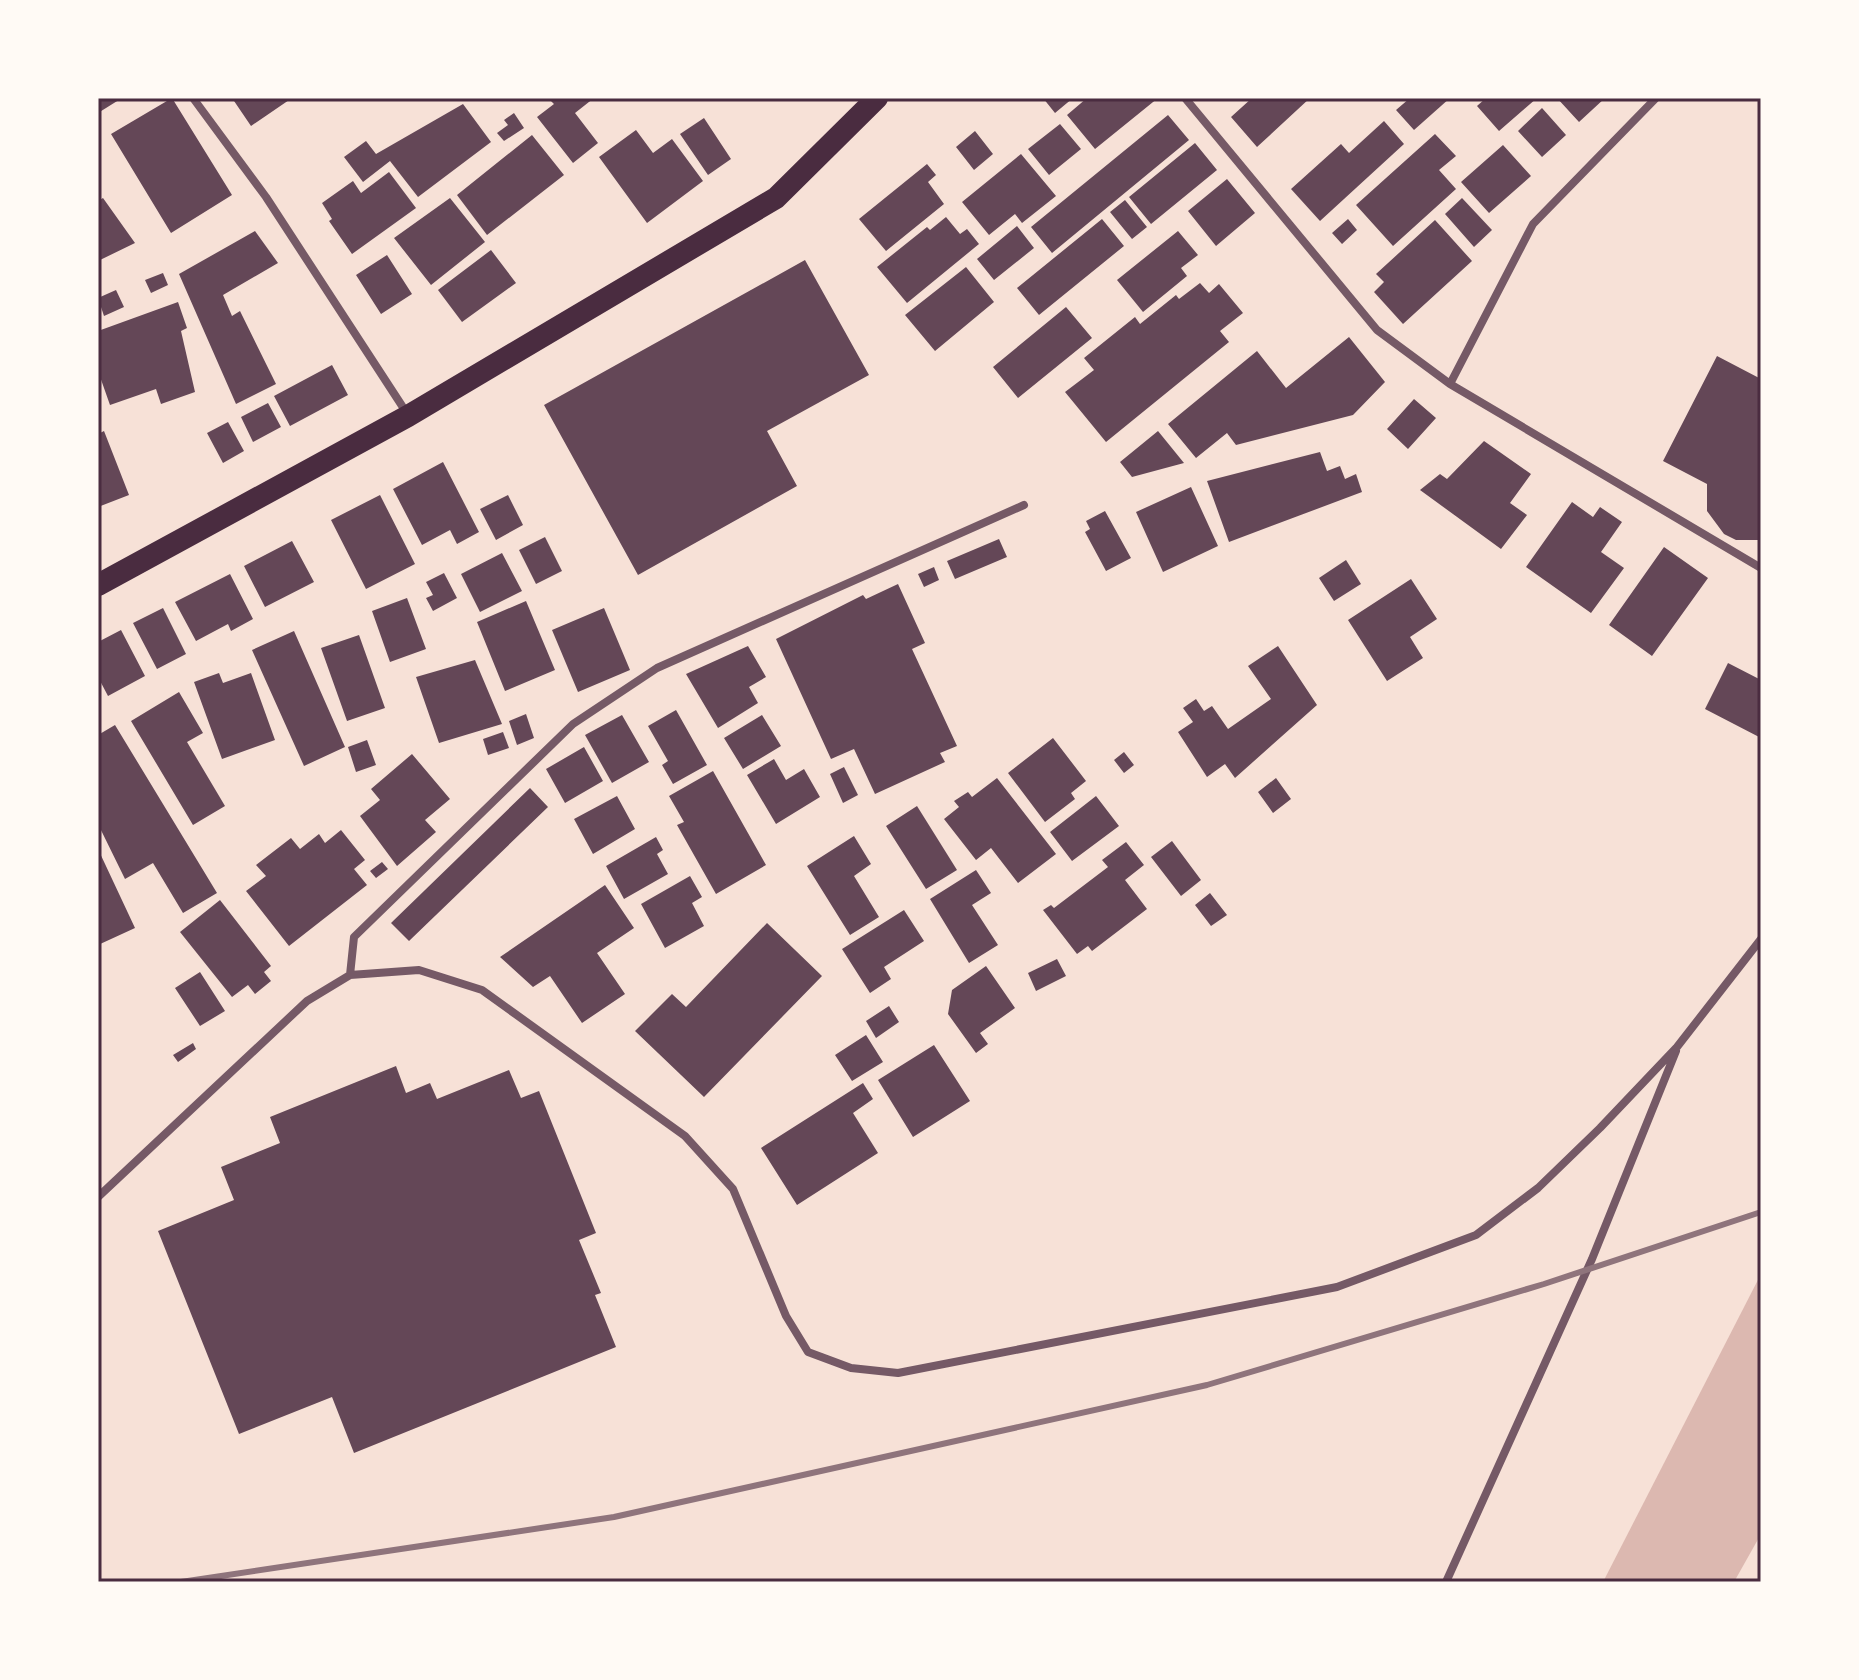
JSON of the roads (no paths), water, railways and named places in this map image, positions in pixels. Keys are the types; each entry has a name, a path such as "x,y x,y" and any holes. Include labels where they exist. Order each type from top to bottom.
{"highway":[{"path":"98,585 408,416 776,198 877,98"}],"street":[{"path":"193,98 266,197 408,416"},
{"path":"1185,98 1377,330 1450,384 1761,568"},
{"path":"1450,384 1533,224 1656,98"},
{"path":"350,975 354,937 573,724 657,668 1024,505"},
{"path":"98,1197 307,1001 350,975 419,970 482,990 685,1136 733,1189 786,1316 808,1352 851,1368 898,1373 1337,1287 1476,1235 1538,1188 1677,1047 1761,939"},
{"path":"1446,1582 1592,1259 1677,1047"}],"railway":[{"path":"181,1582 614,1517 1207,1385 1544,1284 1761,1212"}]}
